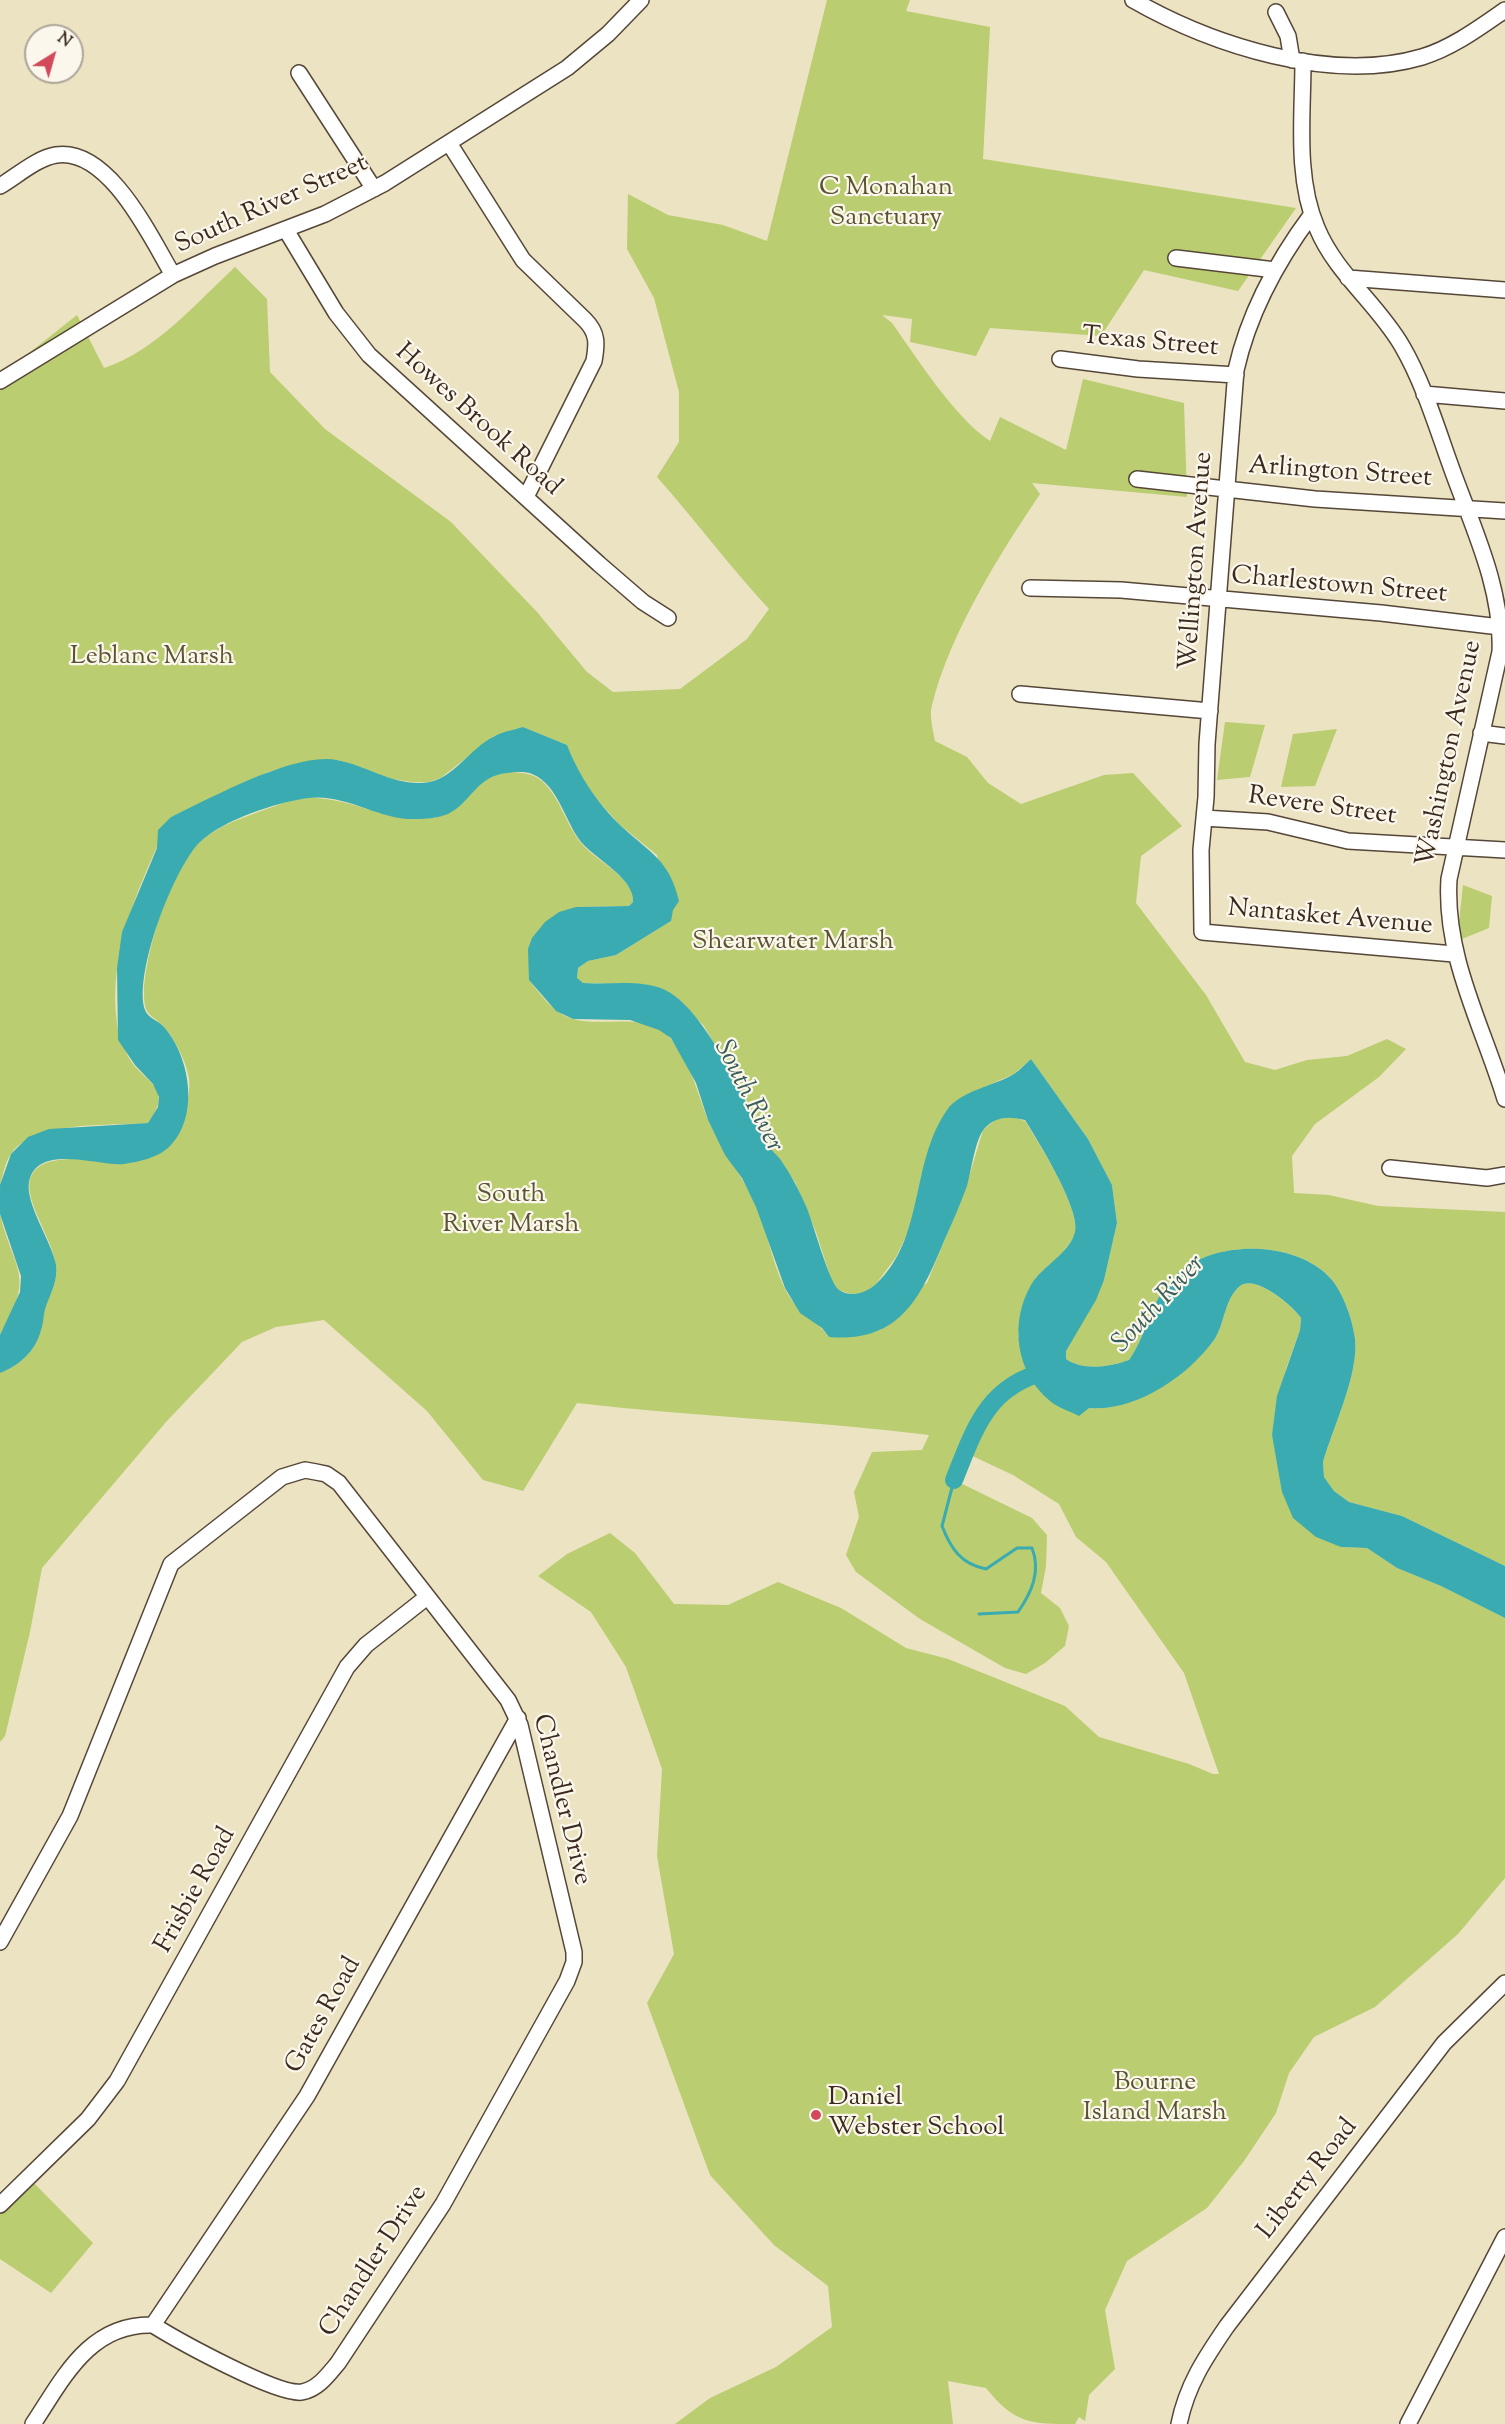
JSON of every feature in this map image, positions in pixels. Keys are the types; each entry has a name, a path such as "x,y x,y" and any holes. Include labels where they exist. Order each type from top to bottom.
{"street":[{"name":"South River Street","path":"0,381 173,275 224,252 286,230 374,189 567,68 608,34 641,0"},
{"path":"1133,0 1207,37 1297,61 1367,65 1421,57 1462,38 1505,10"},
{"name":"Washington Avenue","path":"1276,12 1297,61 1306,191 1312,214 1333,261 1396,336 1424,394 1466,508 1500,614 1500,652 1456,847 1448,895 1454,954 1500,1066 1505,1099"},
{"path":"299,73 374,189"},
{"path":"449,143 523,260 593,328 596,336 594,361 526,497"},
{"path":"0,186 51,157 68,155 88,162 111,180 126,199 173,275"},
{"name":"Wellington Avenue","path":"1202,932 1201,850 1236,375 1246,332 1256,304 1290,244 1312,214"},
{"name":"Howes Brook Road","path":"286,230 336,313 369,355 643,602 668,618"},
{"path":"1176,258 1275,270"},
{"path":"1348,278 1505,290"},
{"name":"Texas Street","path":"1060,359 1138,369 1236,375"},
{"path":"1424,394 1505,401"},
{"name":"Arlington Street","path":"1137,479 1315,498 1505,511"},
{"name":"Charlestown Street","path":"1030,588 1103,589 1381,613 1500,627"},
{"path":"1020,694 1210,711"},
{"path":"1481,733 1505,736"},
{"name":"Revere Street","path":"1204,818 1268,822 1348,842 1505,850"},
{"name":"Nantasket Avenue","path":"1202,932 1454,954"},
{"path":"1390,1168 1487,1178 1505,1175"},
{"name":"Chandler Drive","path":"0,1942 70,1816 165,1574 171,1564 282,1477 305,1470 326,1474 339,1483 500,1688 518,1718 574,1962 567,1981 443,2204 338,2363 322,2382 312,2388 292,2392 276,2388 153,2325"},
{"name":"Frisbie Road","path":"0,2205 82,2125 111,2090 129,2062 348,1667 366,1645 427,1596"},
{"name":"Gates Road","path":"153,2325 307,2096 518,1718"},
{"name":"Liberty Road","path":"1179,2424 1184,2402 1195,2373 1227,2326 1444,2043 1505,1983"},
{"path":"1408,2424 1505,2237"},
{"path":"33,2424 69,2367 86,2351 120,2331 153,2325"}],"green space":[{"path":"827,0 910,0 906,11 990,27 983,159 1296,208 1238,291 1144,270 1101,336 990,328 976,356 910,342 912,319 882,315 892,323 950,402 976,430 990,441 1000,417 1066,450 1083,379 1184,403 1187,497 1032,483 1040,494 1008,543 963,623 940,678 931,709 932,723 935,741 967,757 988,783 1021,804 1104,775 1133,773 1182,826 1141,856 1136,903 1206,995 1245,1062 1275,1070 1307,1060 1347,1056 1387,1039 1406,1049 1379,1077 1315,1124 1292,1156 1294,1193 1329,1195 1378,1206 1505,1212 1505,1566 1402,1516 1349,1502 1334,1491 1324,1477 1323,1462 1353,1368 1355,1339 1347,1308 1332,1280 1317,1267 1299,1257 1278,1251 1234,1250 1193,1263 1177,1274 1161,1294 1129,1360 1097,1367 1080,1365 1066,1359 1066,1351 1104,1280 1117,1223 1112,1185 1088,1139 1031,1059 1014,1074 991,1084 922,1173 910,1228 896,1257 876,1284 864,1293 851,1294 838,1290 831,1279 816,1232 795,1182 767,1144 747,1101 704,1026 677,998 643,984 582,983 577,978 578,968 588,961 616,955 671,921 657,855 620,825 594,796 579,775 567,745 523,727 494,736 442,777 430,782 392,779 338,760 299,763 268,772 171,817 148,866 129,917 117,970 115,997 117,1024 122,1041 129,1058 158,1093 159,1101 156,1111 148,1123 74,1127 37,1135 22,1143 11,1154 0,1185 0,376 77,315 104,368 123,360 141,350 174,325 235,267 267,299 270,372 325,429 451,522 537,612 587,672 613,692 680,689 747,639 769,609 657,477 679,442 679,392 654,298 627,249 628,194 668,215 723,225 767,241"},
{"path":"1225,722 1265,725 1250,777 1217,780"},
{"path":"1337,729 1315,786 1281,787 1293,734"},
{"path":"512,772 538,778 546,785 576,836 589,851 624,880 632,894 633,902 629,906 576,907 529,980 548,1003 573,1019 650,1025 662,1031 672,1040 689,1069 709,1122 756,1206 784,1287 794,1303 829,1337 927,1283 966,1187 983,1130 995,1120 1010,1116 1025,1121 1066,1193 1072,1209 1075,1233 1067,1247 1029,1289 1022,1308 1018,1336 1089,1408 1106,1408 1141,1397 1175,1378 1190,1366 1218,1334 1231,1298 1240,1286 1247,1283 1255,1284 1273,1293 1301,1318 1300,1330 1286,1369 1272,1435 1277,1456 1341,1547 1367,1548 1397,1568 1441,1586 1505,1618 1505,1878 1458,1934 1375,2007 1314,2037 1289,2073 1276,2113 1244,2161 1207,2208 1127,2261 1105,2310 1115,2369 1089,2395 1085,2421 1079,2417 1075,2424 1024,2420 1006,2409 986,2388 948,2381 953,2424 675,2424 710,2398 776,2367 832,2327 828,2286 774,2245 710,2175 647,2003 674,1954 657,1856 662,1769 626,1667 591,1612 538,1576 567,1554 610,1533 635,1553 674,1604 728,1605 778,1582 841,1608 906,1648 948,1659 1065,1706 1099,1737 1219,1774 1184,1673 1106,1562 1076,1537 1059,1504 1013,1475 966,1453 954,1480 1032,1518 1047,1535 1046,1566 1041,1593 1060,1608 1069,1626 1065,1646 1045,1663 1026,1674 1005,1668 920,1619 856,1572 846,1555 859,1517 854,1492 872,1452 922,1450 929,1435 577,1403 523,1491 483,1480 427,1411 324,1320 276,1327 242,1342 166,1422 42,1568 30,1632 5,1736 0,1742 0,1373 21,1362 32,1349 56,1273 52,1249 31,1198 30,1181 35,1170 46,1163 61,1160 94,1160 122,1164 186,1115 189,1083 186,1066 171,1037 151,1016 144,1000 145,976 154,935 169,892 179,872 200,842 214,831 239,819 290,801 317,798 347,803 388,815 416,819 432,818 441,816 456,807 475,787 490,776"},
{"path":"1463,885 1492,896 1489,928 1457,941"},
{"path":"0,1214 16,1262 20,1285 11,1314 0,1335"},
{"path":"28,2177 93,2243 51,2293 0,2259 0,2210"}],"water":[{"name":"South River","path":"523,727 567,745 577,768 604,808 664,866 670,875 679,901 673,910 671,921 616,955 588,961 578,968 577,978 583,983 634,983 654,986 679,999 694,1015 735,1080 765,1141 780,1159 797,1188 806,1206 831,1276 839,1290 853,1294 868,1290 892,1266 903,1245 910,1223 927,1153 935,1131 947,1110 953,1103 969,1093 1014,1074 1031,1059 1088,1139 1112,1185 1117,1223 1104,1280 1096,1300 1066,1351 1066,1359 1080,1365 1097,1367 1129,1360 1155,1305 1168,1284 1177,1274 1193,1263 1212,1255 1234,1250 1278,1251 1299,1257 1317,1267 1332,1280 1340,1293 1350,1316 1355,1339 1353,1368 1323,1462 1324,1477 1334,1491 1349,1502 1402,1516 1505,1566 1505,1618 1441,1586 1397,1568 1367,1548 1341,1547 1316,1537 1293,1518 1282,1492 1272,1435 1277,1396 1300,1330 1301,1318 1282,1299 1264,1288 1247,1283 1240,1286 1231,1298 1218,1334 1203,1354 1175,1379 1142,1398 1106,1408 1089,1408 1079,1416 1060,1408 1039,1390 1023,1362 1018,1331 1020,1315 1031,1285 1072,1240 1075,1222 1065,1192 1025,1120 998,1119 984,1129 976,1148 967,1186 959,1207 926,1280 905,1312 891,1324 874,1332 853,1337 829,1337 822,1328 800,1313 785,1288 756,1207 742,1178 725,1155 708,1120 696,1083 671,1038 659,1030 630,1020 573,1019 556,1011 529,980 528,949 532,938 545,922 559,912 576,907 629,906 633,902 628,885 576,835 549,787 541,779 527,772 507,773 488,779 456,809 436,817 403,818 336,799 308,798 281,803 236,819 200,842 179,874 158,922 150,948 143,993 146,1013 163,1026 180,1053 188,1086 185,1119 170,1146 161,1153 148,1158 124,1164 70,1159 56,1160 44,1163 34,1170 29,1182 31,1201 54,1256 56,1276 35,1345 20,1362 0,1373 0,1335 20,1292 21,1276 0,1214 0,1185 11,1154 28,1137 49,1129 148,1123 158,1107 159,1097 153,1084 135,1065 118,1040 117,968 122,932 157,848 158,830 171,817 217,794 259,776 301,762 320,759 337,760 406,782 430,782 447,774 493,737"}],"waterway":[{"path":"954,1480 977,1427 997,1398 1010,1387 1047,1371"},
{"path":"954,1480 942,1526 949,1542 963,1559 986,1569 1017,1548 1032,1548 1035,1557 1034,1581 1018,1612 979,1614"}],"place":[{"name":"Daniel Webster School","path":"816,2115"}],"park label":[{"name":"C Monahan Sanctuary","path":"886,205"},
{"name":"Leblanc Marsh","path":"152,659"},
{"name":"Shearwater Marsh","path":"793,944"},
{"name":"South River Marsh","path":"511,1212"},
{"name":"Bourne Island Marsh","path":"1155,2100"}]}
